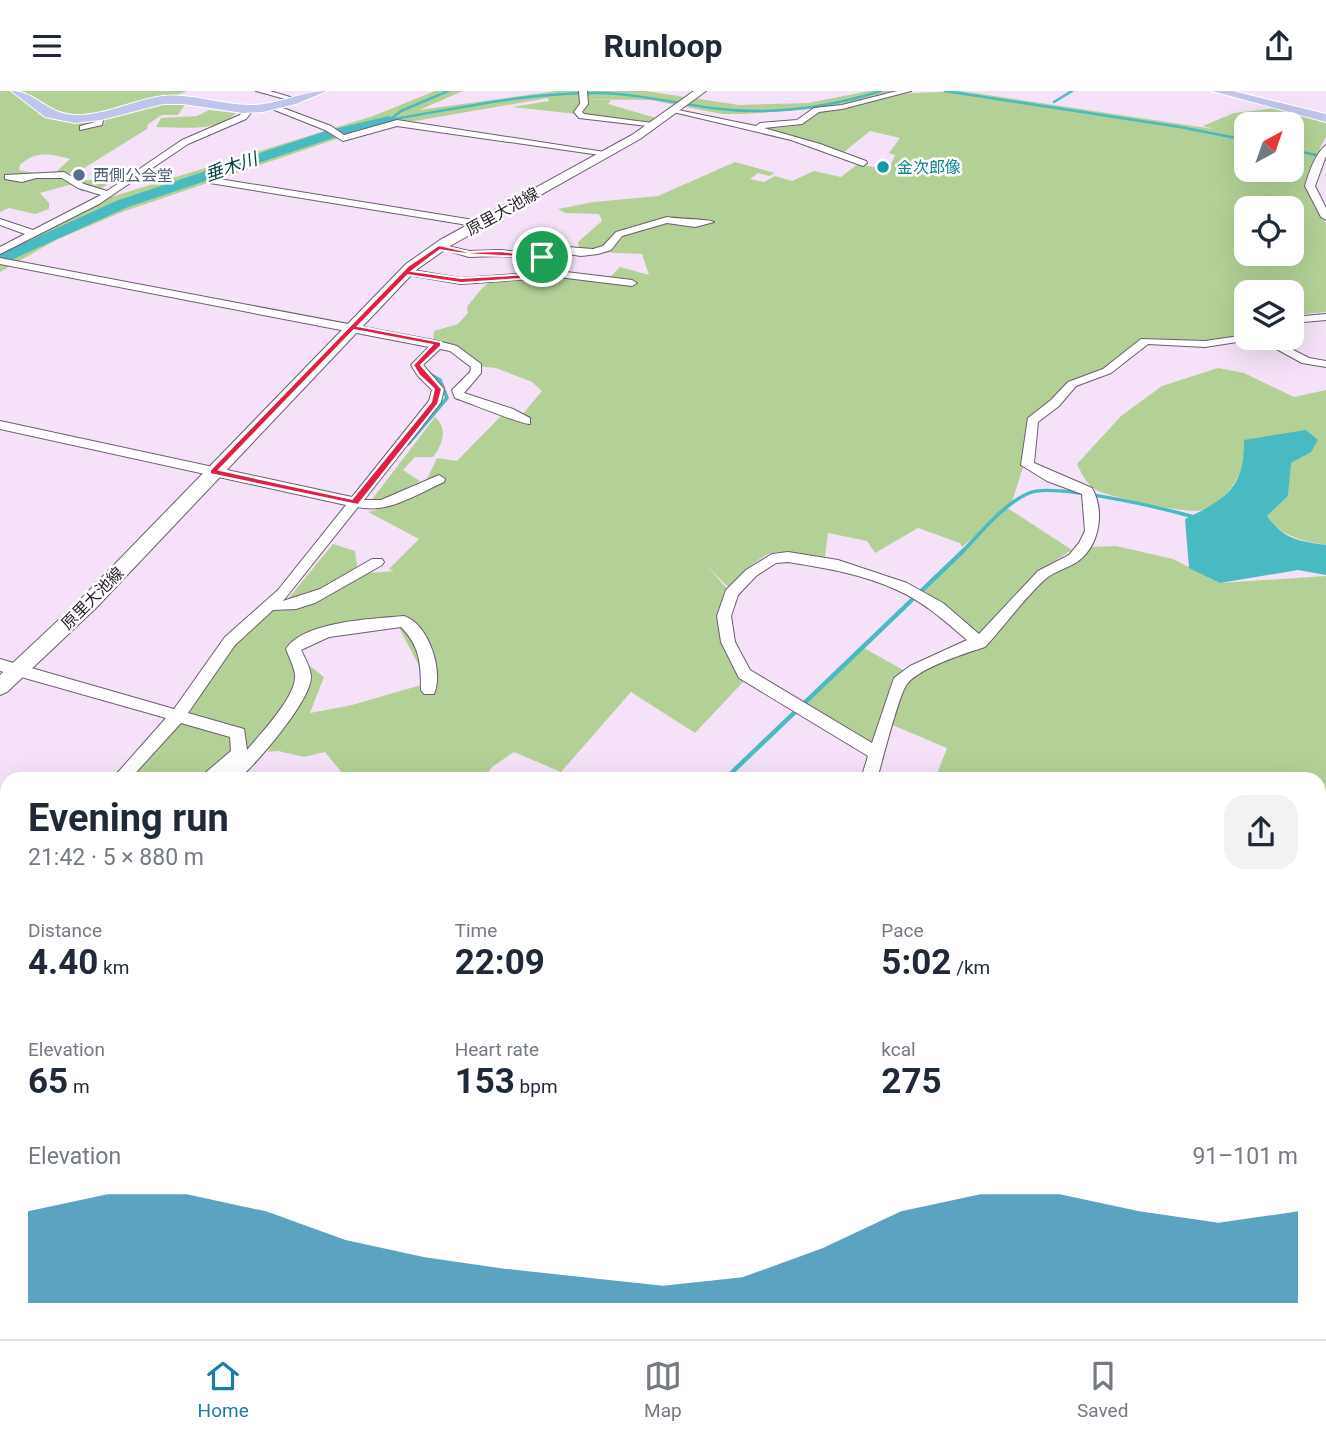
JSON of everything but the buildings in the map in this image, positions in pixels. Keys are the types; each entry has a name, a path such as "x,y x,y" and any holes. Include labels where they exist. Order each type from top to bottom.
{"main road":[{"path":"17,91 51,115 73,119 100,117 160,100 178,99 250,109 275,107 321,91"},
{"name":"原里大池線","path":"0,687 89,603 406,272 439,247 656,124 701,91"},
{"path":"1218,91 1326,118"}],"street":[{"path":"260,91 296,100"},
{"path":"747,127 799,122 817,110 842,107 907,91"},
{"path":"583,94 582,109 578,112 582,116 656,124"},
{"path":"682,105 747,127 845,154 863,163"},
{"path":"275,107 328,128 343,138 397,123 607,153"},
{"path":"2,248 108,194 131,173 185,142 243,117 250,109"},
{"path":"83,128 99,123 100,117"},
{"path":"170,138 185,142"},
{"path":"1323,154 1316,178 1310,186 1326,217"},
{"path":"8,177 22,179 36,175 64,174 81,186 108,194"},
{"path":"213,181 480,224"},
{"path":"52,208 72,214"},
{"path":"554,249 594,252 607,248 619,234 667,220 695,224 709,222"},
{"path":"0,222 34,234"},
{"path":"535,276 542,257 554,249 562,237"},
{"path":"439,247 469,254 500,253 542,257"},
{"path":"0,261 438,344 466,355 477,366 475,373 458,390 459,395 509,412 526,421"},
{"path":"453,279 461,271"},
{"path":"406,272 453,279 558,274 632,283"},
{"path":"1304,319 1326,317"},
{"path":"871,772 899,682 915,670 972,643 980,643 1043,574 1074,558 1092,531 1089,496 1027,465 1032,421 1055,403 1072,384 1107,371 1145,341 1205,344 1234,340"},
{"path":"126,772 179,714 230,641 270,605 435,402 438,389 422,374 417,365 438,344"},
{"path":"1285,350 1306,361 1326,364"},
{"path":"0,425 372,506 384,504 439,479"},
{"path":"877,754 744,674 727,642 724,616 732,593 751,573 772,559 788,557 838,565 902,586 938,607 980,643"},
{"path":"270,605 289,606 307,600 377,562"},
{"path":"235,772 262,745 303,683 302,671 293,649 298,643 312,637 364,625 404,621 416,632 429,654 429,690"},
{"path":"0,665 238,733 239,754 215,772"}],"green space":[{"path":"0,91 187,91 94,114 53,111 38,114 55,120 105,124 104,120 144,106 166,103 185,105 178,115 162,115 148,124 147,129 81,170 64,175 55,173 70,159 56,156 38,155 26,160 19,170 75,181 107,179 109,184 97,190 80,191 81,186 69,185 40,193 49,203 49,209 35,214 9,208 0,212"},
{"path":"435,91 463,91 419,110 557,91 645,91 739,105 808,103 869,91 902,91 836,107 745,114 722,114 650,100 562,99 611,100 608,104 656,118 651,122 512,107 549,101 548,98 363,130 122,212 56,240 0,272 0,250 95,202 373,116"},
{"path":"961,91 1214,129 1203,126 1234,113 1234,182 1304,182 1304,115 1326,121 1326,137 1319,150 1326,152 1326,160 1321,158 1307,184 1326,224 1326,312 1304,314 1304,280 1234,280 1234,339 1205,344 1145,341 1107,371 1069,387 1032,421 1024,464 1012,502 1006,507 1072,550 1045,567 975,639 923,593 983,529 962,547 960,543 918,528 875,553 867,541 828,533 825,557 780,552 771,554 762,557 728,587 707,566 731,593 724,616 744,681 695,733 631,692 561,772 514,752 489,772 341,772 325,752 304,757 278,751 268,752 270,742 214,772 125,772 230,641 271,607 289,606 360,571 394,571 389,569 419,539 368,512 388,506 427,479 437,458 457,461 502,415 521,416 542,391 532,382 496,368 476,366 433,341 434,331 458,324 468,313 467,307 480,291 489,283 500,279 529,275 603,278 610,277 620,267 649,275 642,254 594,252 579,247 578,242 602,221 599,214 565,213 558,209 594,202 658,196 735,162 775,173 769,176 758,173 750,179 764,182 775,176 792,181 814,171 841,177 858,164 883,169 890,167 895,155 889,153 900,138 870,131 844,152 761,129 796,126 822,111 895,94","holes":["394,618 428,683 352,705 310,713 324,677 290,650 298,643"]},
{"path":"1276,108 1291,112 1242,112"},
{"path":"209,110 236,113 219,124 209,126 156,127 161,118 197,116"},
{"path":"1218,368 1244,373 1294,397 1326,390 1326,545 1293,537 1264,519 1288,496 1290,463 1251,454 1220,501 1195,511 1150,505 1104,493 1093,488 1085,479 1077,464 1121,416 1162,386"},
{"path":"435,417 442,426 443,437 433,457 415,457 403,470 420,481 383,501 370,502"},
{"path":"333,544 355,551 355,571 301,599 287,600"},
{"path":"1116,546 1173,559 1220,583 1326,576 1326,772 938,772 947,748 890,724 871,750 803,702 862,647 905,671 980,643 1043,574 1087,547"}],"water":[{"path":"1306,430 1318,440 1311,452 1291,463 1288,496 1267,516 1286,535 1326,545 1326,575 1298,570 1220,583 1189,568 1185,519 1222,498 1237,481 1244,440"}],"waterway":[{"path":"392,118 401,111 448,91"},
{"path":"389,120 495,102 574,93 629,95 712,108 776,111 819,106 881,91"},
{"path":"945,91 1234,138"},
{"path":"1054,102 1072,91"},
{"name":"垂木川","path":"0,260 122,204 331,134 389,120"},
{"path":"1304,152 1326,157"},
{"path":"408,444 447,398 440,380 428,373"},
{"path":"962,552 1010,504 1029,493 1042,491 1110,498 1194,517"},
{"path":"732,772 962,552"}],"place":[{"name":"金次郎像","path":"883,167"},
{"name":"西側公会堂","path":"79,175"}],"route":[{"path":"542,257 500,253 469,254 439,247 411,267 352,328 213,472 355,503 435,402 438,389 434,382 422,374 417,365 438,344 352,328 406,272 429,277 461,281 535,276 542,257"}]}
